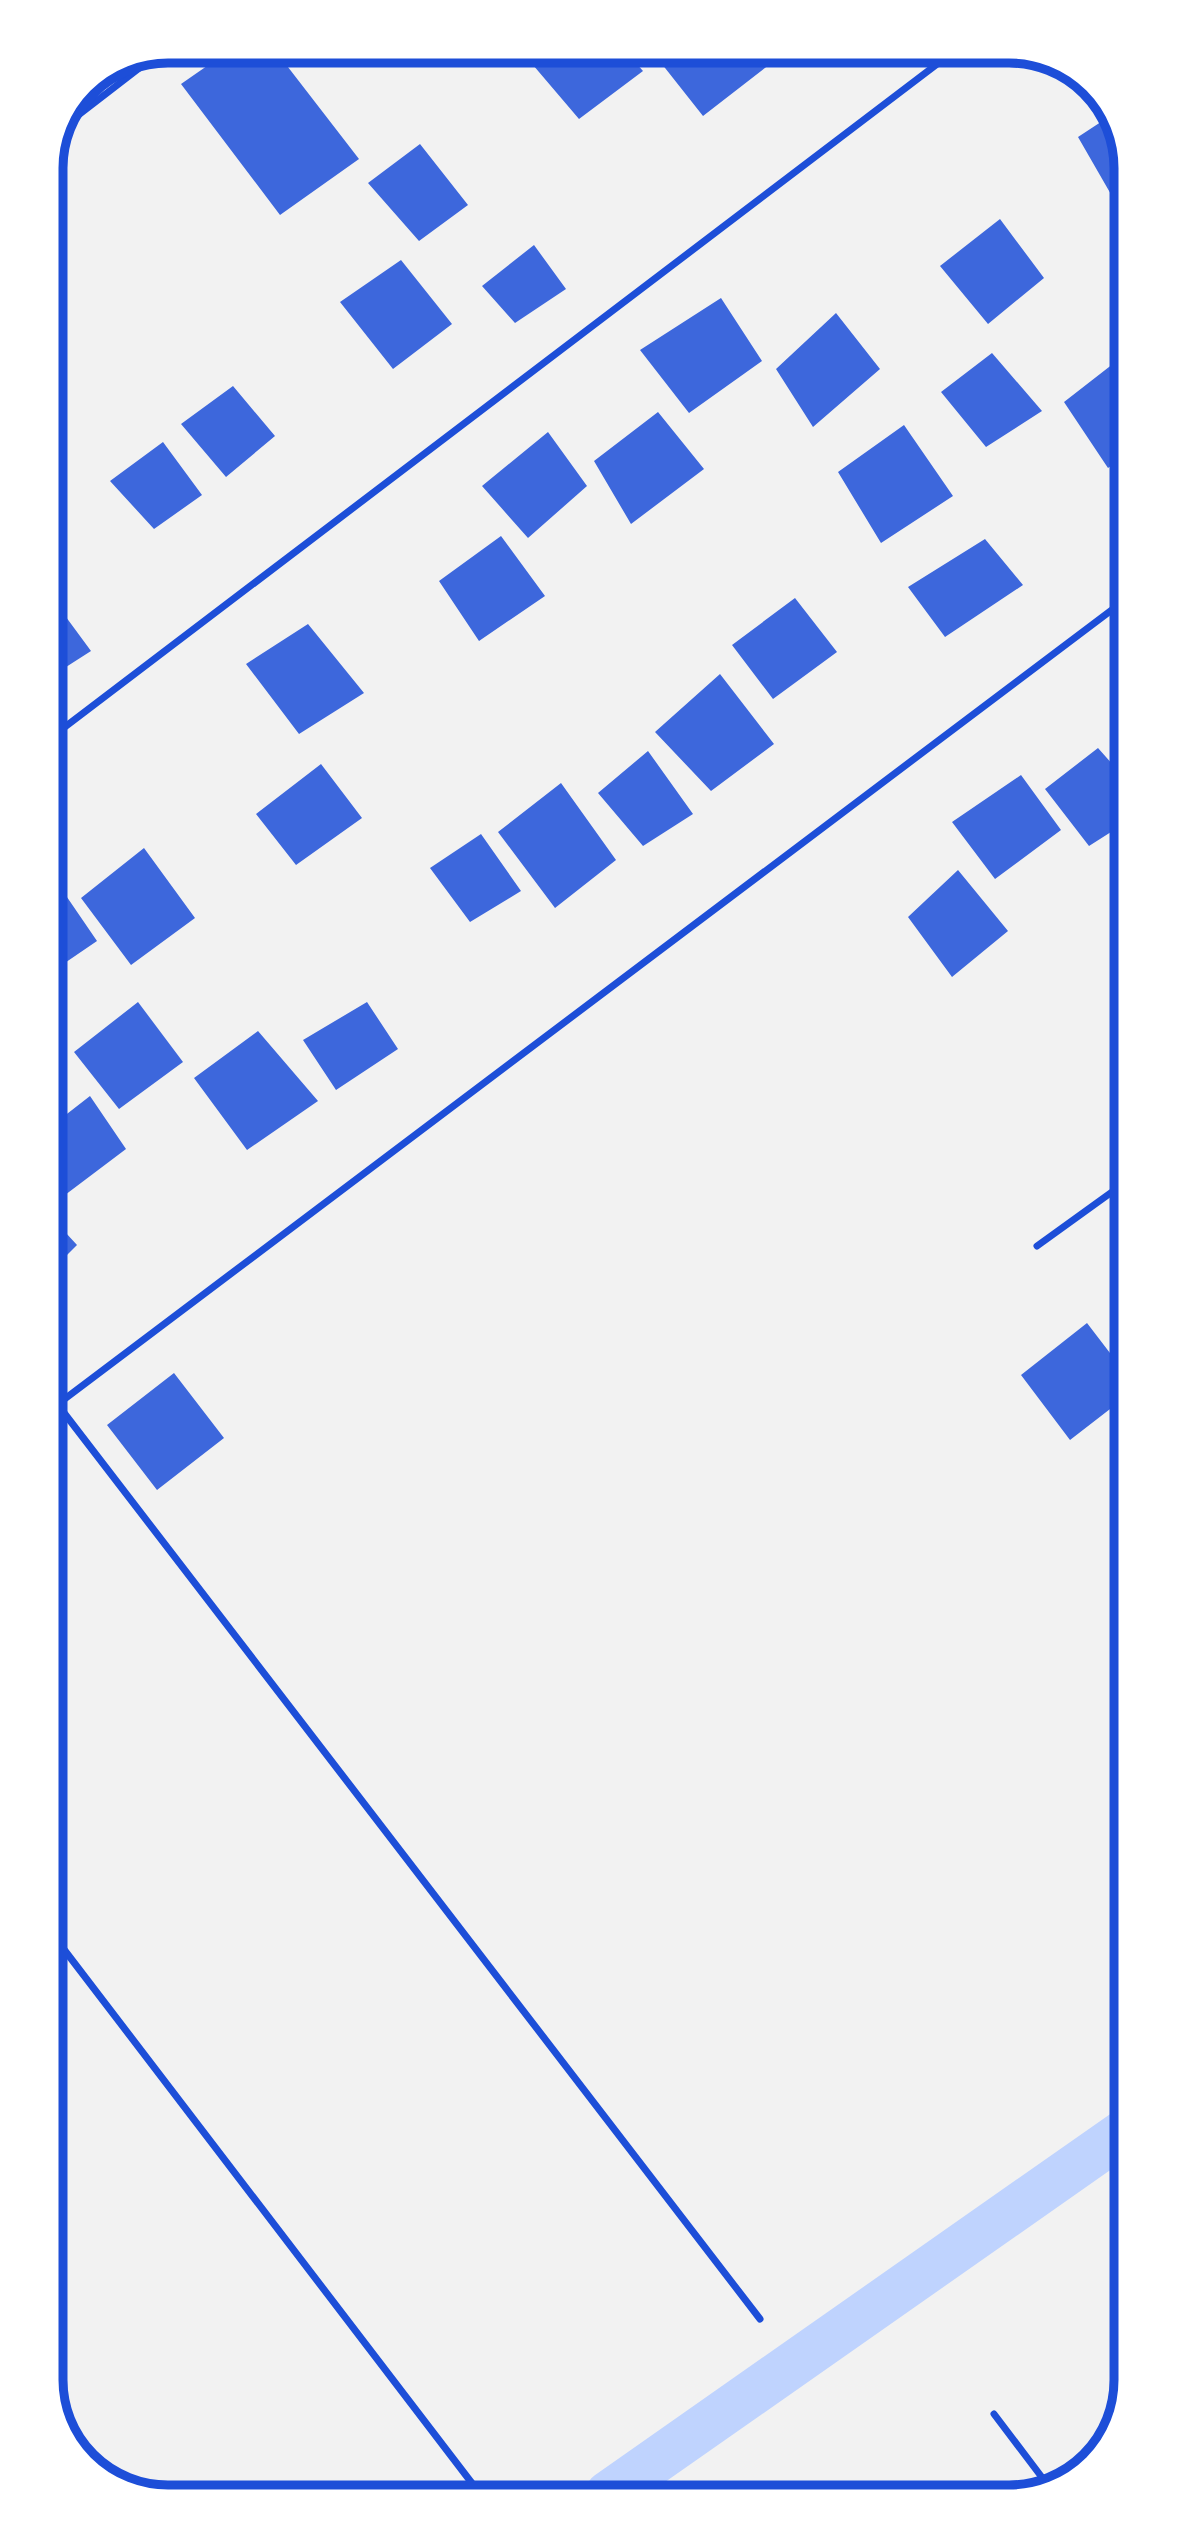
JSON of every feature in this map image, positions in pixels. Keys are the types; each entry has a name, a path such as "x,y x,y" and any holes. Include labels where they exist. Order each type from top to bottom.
{"street":[{"path":"63,728 939,63"},
{"path":"79,114 140,68"},
{"path":"63,1401 1114,608"},
{"path":"1037,1246 1114,1190"},
{"path":"63,1415 760,2319"},
{"path":"63,1948 473,2485"},
{"path":"994,2414 1043,2479"}],"building":[{"path":"211,63 285,63 359,159 280,215 181,84"},
{"path":"636,63 643,71 579,119 533,65"},
{"path":"661,63 770,64 703,116"},
{"path":"1102,121 1113,154 1114,200 1078,137"},
{"path":"420,144 468,205 419,241 368,183"},
{"path":"1000,219 1044,278 988,324 940,266"},
{"path":"534,245 566,289 515,323 482,286"},
{"path":"401,260 452,324 393,369 340,302"},
{"path":"721,298 762,361 689,413 640,350"},
{"path":"836,313 880,369 813,427 776,369"},
{"path":"992,353 1042,411 986,447 941,392"},
{"path":"1114,363 1114,464 1108,468 1064,402"},
{"path":"233,386 275,436 226,477 181,424"},
{"path":"658,412 704,469 631,524 594,461"},
{"path":"904,425 953,496 881,543 838,472"},
{"path":"548,432 587,486 528,538 482,486"},
{"path":"163,442 202,495 154,529 110,481"},
{"path":"501,536 545,596 479,641 439,581"},
{"path":"985,539 1023,585 945,637 908,587"},
{"path":"795,598 837,652 773,699 732,645"},
{"path":"63,613 91,651 63,669"},
{"path":"308,624 364,693 299,734 246,664"},
{"path":"720,674 774,744 711,791 655,732"},
{"path":"1098,748 1114,766 1114,830 1089,846 1045,789"},
{"path":"648,751 693,814 643,846 598,793"},
{"path":"321,764 362,818 296,865 256,814"},
{"path":"1021,775 1061,830 995,879 952,822"},
{"path":"561,783 616,860 555,908 498,832"},
{"path":"481,834 521,891 470,922 430,868"},
{"path":"144,848 195,918 131,965 81,898"},
{"path":"958,870 1008,931 952,977 908,917"},
{"path":"63,891 97,941 63,964"},
{"path":"138,1002 183,1062 119,1109 74,1052"},
{"path":"367,1002 398,1049 336,1090 303,1040"},
{"path":"258,1031 318,1101 247,1150 194,1078"},
{"path":"90,1096 126,1149 65,1195 63,1192 63,1117"},
{"path":"63,1230 77,1245 63,1259"},
{"path":"1087,1323 1114,1358 1114,1406 1070,1440 1021,1375"},
{"path":"174,1373 224,1438 157,1490 107,1425"}],"waterway":[{"path":"621,2485 1114,2139"}]}
